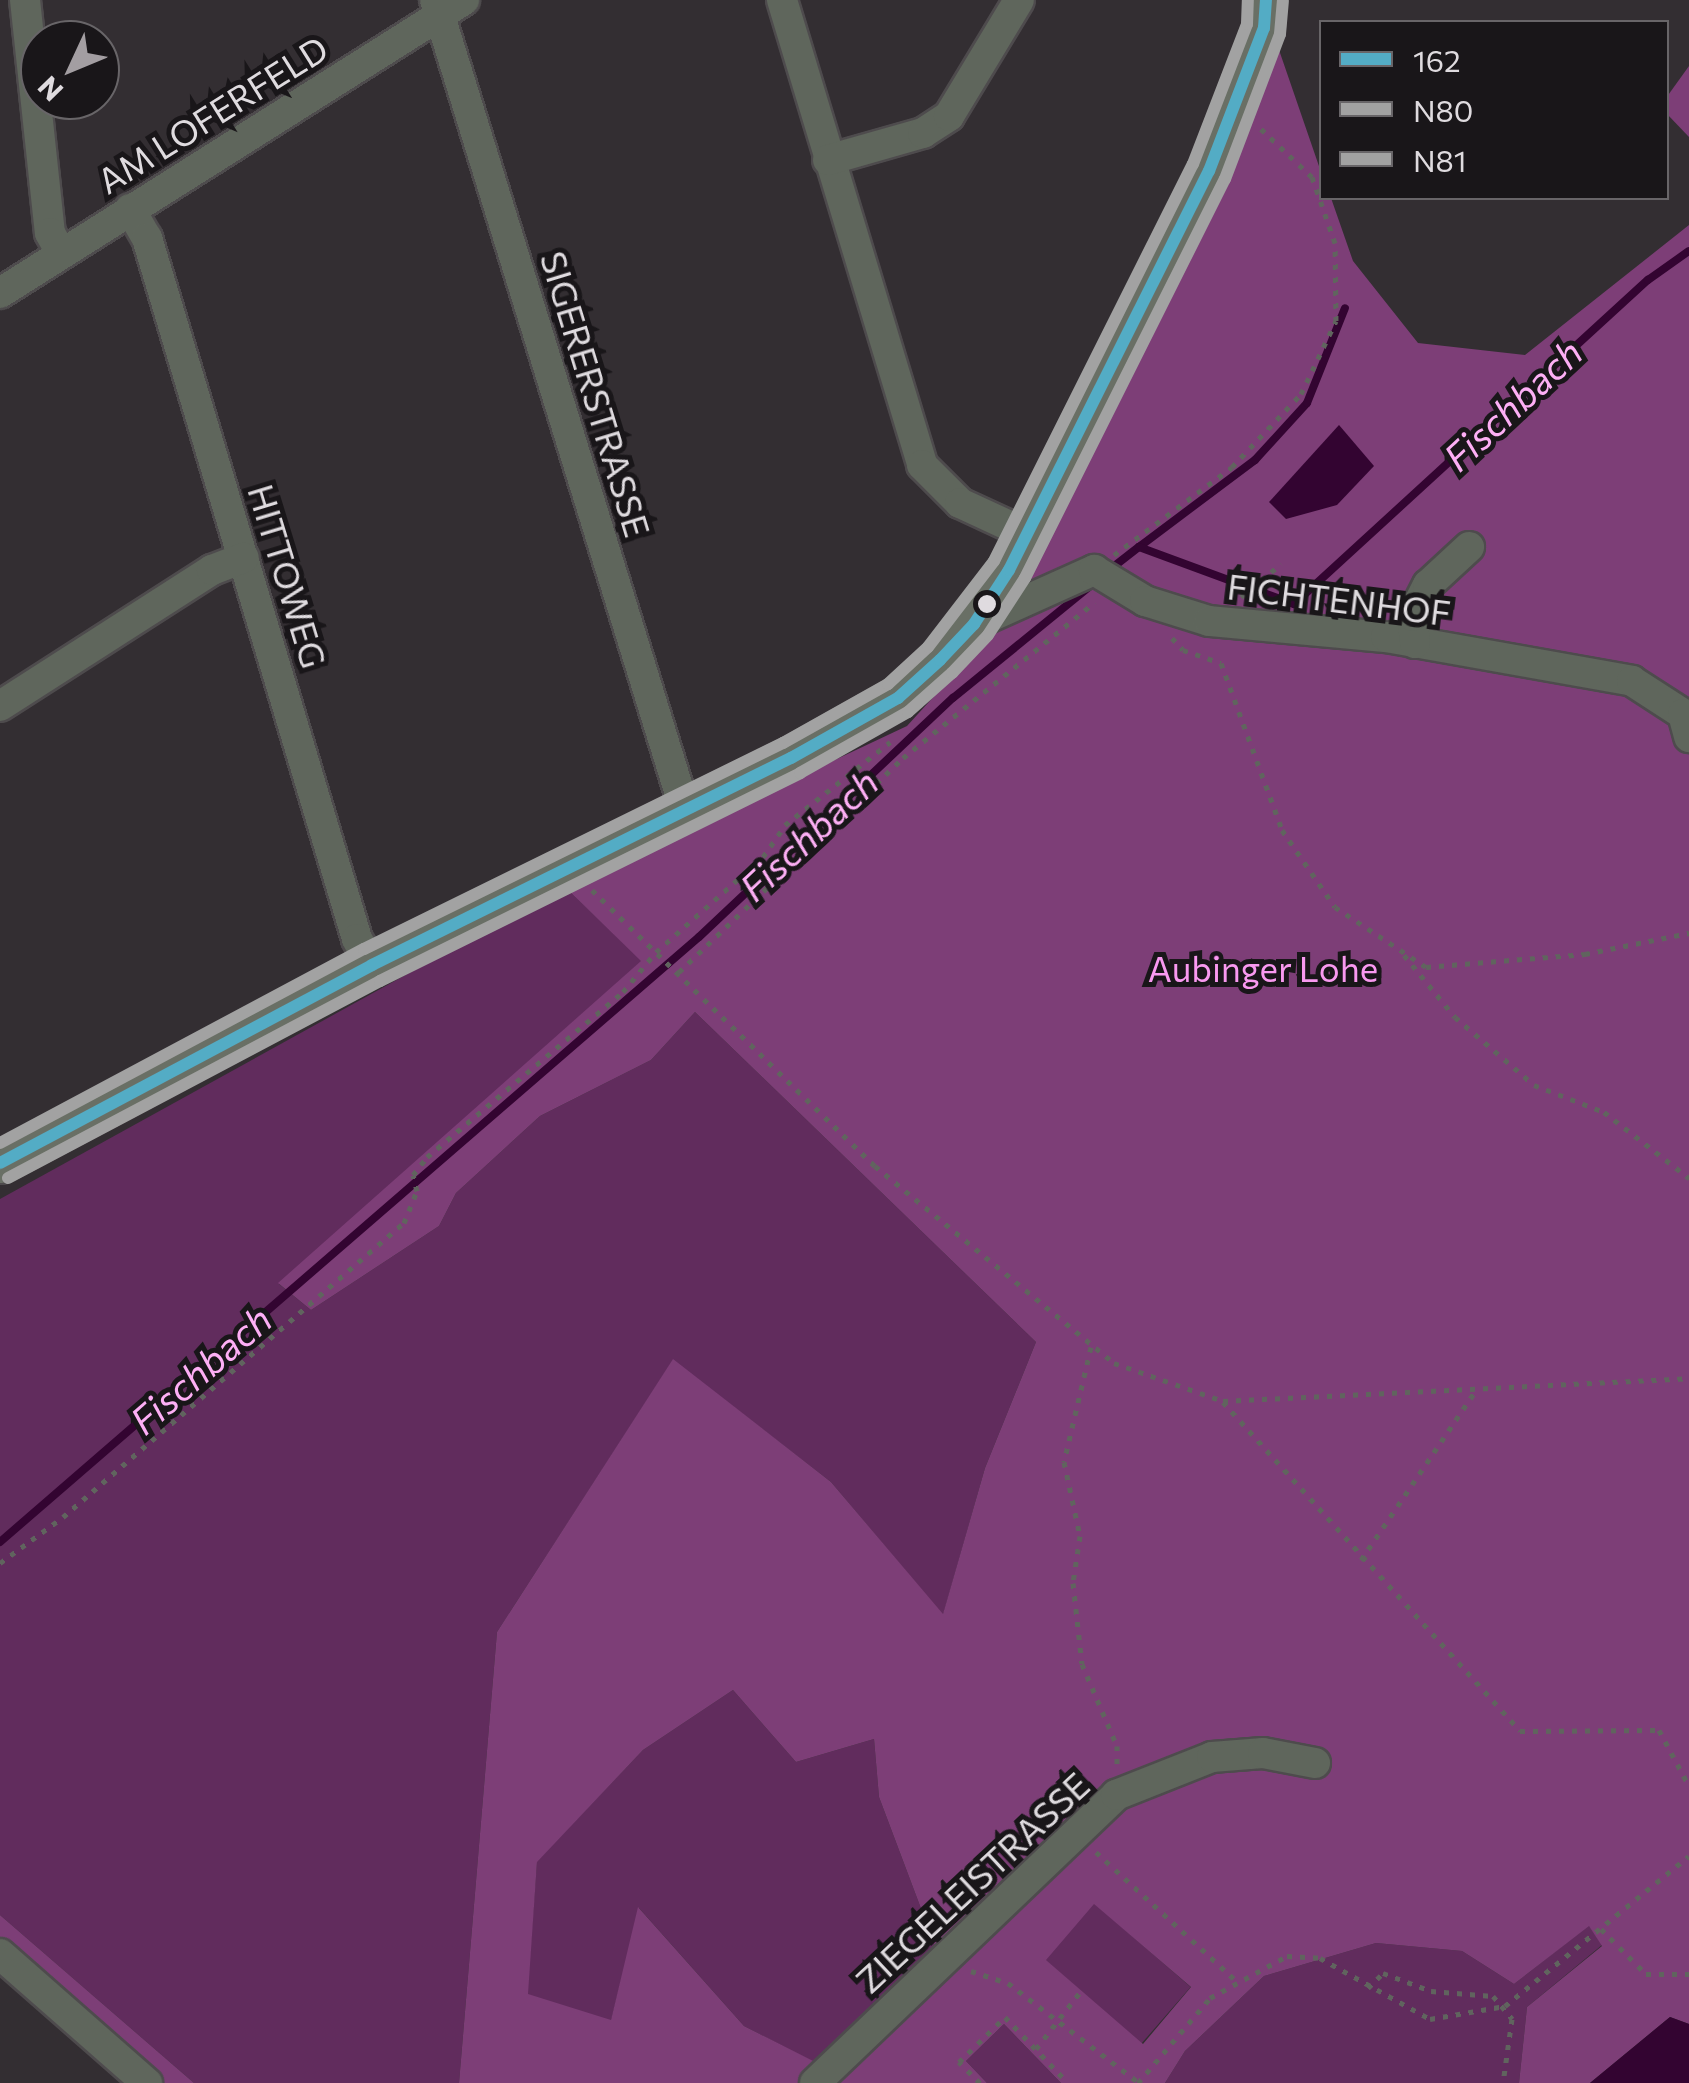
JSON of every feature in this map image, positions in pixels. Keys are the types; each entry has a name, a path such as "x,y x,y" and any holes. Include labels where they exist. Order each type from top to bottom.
{"main road":[{"path":"0,1163 372,965 685,810 898,698 974,624 1027,534 1210,171 1264,28 1266,0"}],"street":[{"path":"25,0 50,233 61,253"},
{"path":"782,0 922,464 960,503 1027,534"},
{"path":"828,160 923,133 948,116 1020,0"},
{"name":"AM LOFERFELD","path":"0,293 446,5"},
{"name":"SIGERERSTRASSE","path":"446,5 685,810"},
{"name":"HITTOWEG","path":"130,209 148,238 357,938 372,965"},
{"path":"1415,642 1412,616 1428,584 1470,547"},
{"path":"0,706 212,570 244,558"},
{"path":"974,624 1106,577"},
{"name":"FICHTENHOF","path":"1106,577 1209,621 1415,642 1632,681 1683,714 1689,737"},
{"name":"ZIEGELEISTRASSE","path":"815,2083 1116,1795 1212,1757 1263,1753 1315,1763"},
{"path":"0,1954 146,2083"}],"path":[{"path":"1235,104 1312,177 1319,197"},
{"path":"678,971 903,758 1232,467 1301,394 1336,321 1335,244 1320,200"},
{"path":"1237,600 1282,564"},
{"path":"1162,627 1183,650 1220,663 1282,830 1335,907 1426,967 1585,954 1689,933"},
{"path":"0,1563 347,1275 404,1223 417,1191 412,1175 470,1116 622,992 656,953 763,857 785,824 902,730"},
{"path":"568,868 875,1166 1114,1362 1222,1401 1689,1378"},
{"path":"1400,950 1455,1016 1534,1085 1604,1112 1689,1178"},
{"path":"1092,1347 1064,1462 1080,1536 1073,1584 1082,1664 1116,1746 1116,1795"},
{"path":"1361,1560 1476,1390"},
{"path":"1222,1401 1361,1560 1520,1730 1659,1730 1689,1786"},
{"path":"1077,1832 1129,1889 1235,1980"},
{"path":"940,1961 1008,1983 1138,2083 1184,2022 1235,1980 1287,1956 1320,1958 1430,2019 1505,2006 1689,1856"},
{"path":"1601,1929 1646,1974 1689,1974"},
{"path":"1368,1988 1383,1973 1431,1991 1493,1996 1512,2019 1503,2083"},
{"path":"1036,2050 1081,1991"},
{"path":"980,2083 960,2062 1005,2017 1068,2083"}],"shaded area":[{"path":"1339,425 1374,466 1337,505 1286,519 1269,502"},
{"path":"565,887 642,961 279,1284 311,1310 439,1226 456,1193 540,1116 651,1060 695,1012 1036,1342 985,1468 943,1615 831,1482 673,1360 497,1632 459,2083 194,2083 0,1915 0,1199"},
{"path":"733,1690 796,1762 874,1739 879,1797 937,1951 821,2066 744,2026 639,1908 611,2021 527,1995 537,1861 643,1750"},
{"path":"1094,1903 1191,1987 1141,2044 1045,1960"},
{"path":"1589,1925 1602,1945 1527,2007 1519,2083 1165,2083 1185,2051 1264,1976 1376,1943 1462,1951 1514,1984"},
{"path":"1670,2017 1689,2024 1689,2083 1590,2083"},
{"path":"1004,2024 1061,2083 987,2083 966,2061"}],"green space":[{"name":"Aubinger Lohe","path":"1278,47 1319,166 1319,200 1332,200 1353,261 1418,343 1525,355 1689,225 1689,2024 1670,2017 1590,2083 1519,2083 1527,2007 1602,1946 1589,1926 1514,1984 1462,1951 1376,1943 1264,1976 1185,2051 1165,2083 1061,2083 1004,2024 966,2061 987,2083 459,2083 497,1632 673,1359 831,1482 943,1614 985,1468 1036,1342 695,1012 651,1060 540,1116 456,1193 439,1226 311,1310 278,1283 641,961 565,887 907,726 989,636","holes":["733,1690 796,1762 874,1739 879,1797 937,1951 821,2065 744,2026 638,1907 611,2020 528,1994 537,1862 643,1750","1094,1904 1191,1987 1143,2044 1046,1960"]},
{"path":"1689,66 1689,137 1669,116 1669,94"},
{"path":"0,1915 194,2083 156,2083 0,1946"}],"waterway":[{"name":"Fischbach","path":"1108,571 1139,547 1294,604 1648,280 1689,251"},
{"path":"1139,547 1255,460 1307,403 1345,308"},
{"name":"Fischbach","path":"0,1542 699,937 953,698 1089,587"}],"transit line":[{"name":"N81","path":"0,1143 364,949 783,743 888,684 928,647 994,561 1193,164 1247,24 1248,0"},
{"name":"162","path":"0,1163 372,965 791,758 898,698 940,660 974,624 1009,570 1209,171 1264,28 1266,0"},
{"name":"N80","path":"8,1178 380,981 800,773 908,712 952,673 988,635 1025,578 1225,179 1280,34 1283,1"}]}
